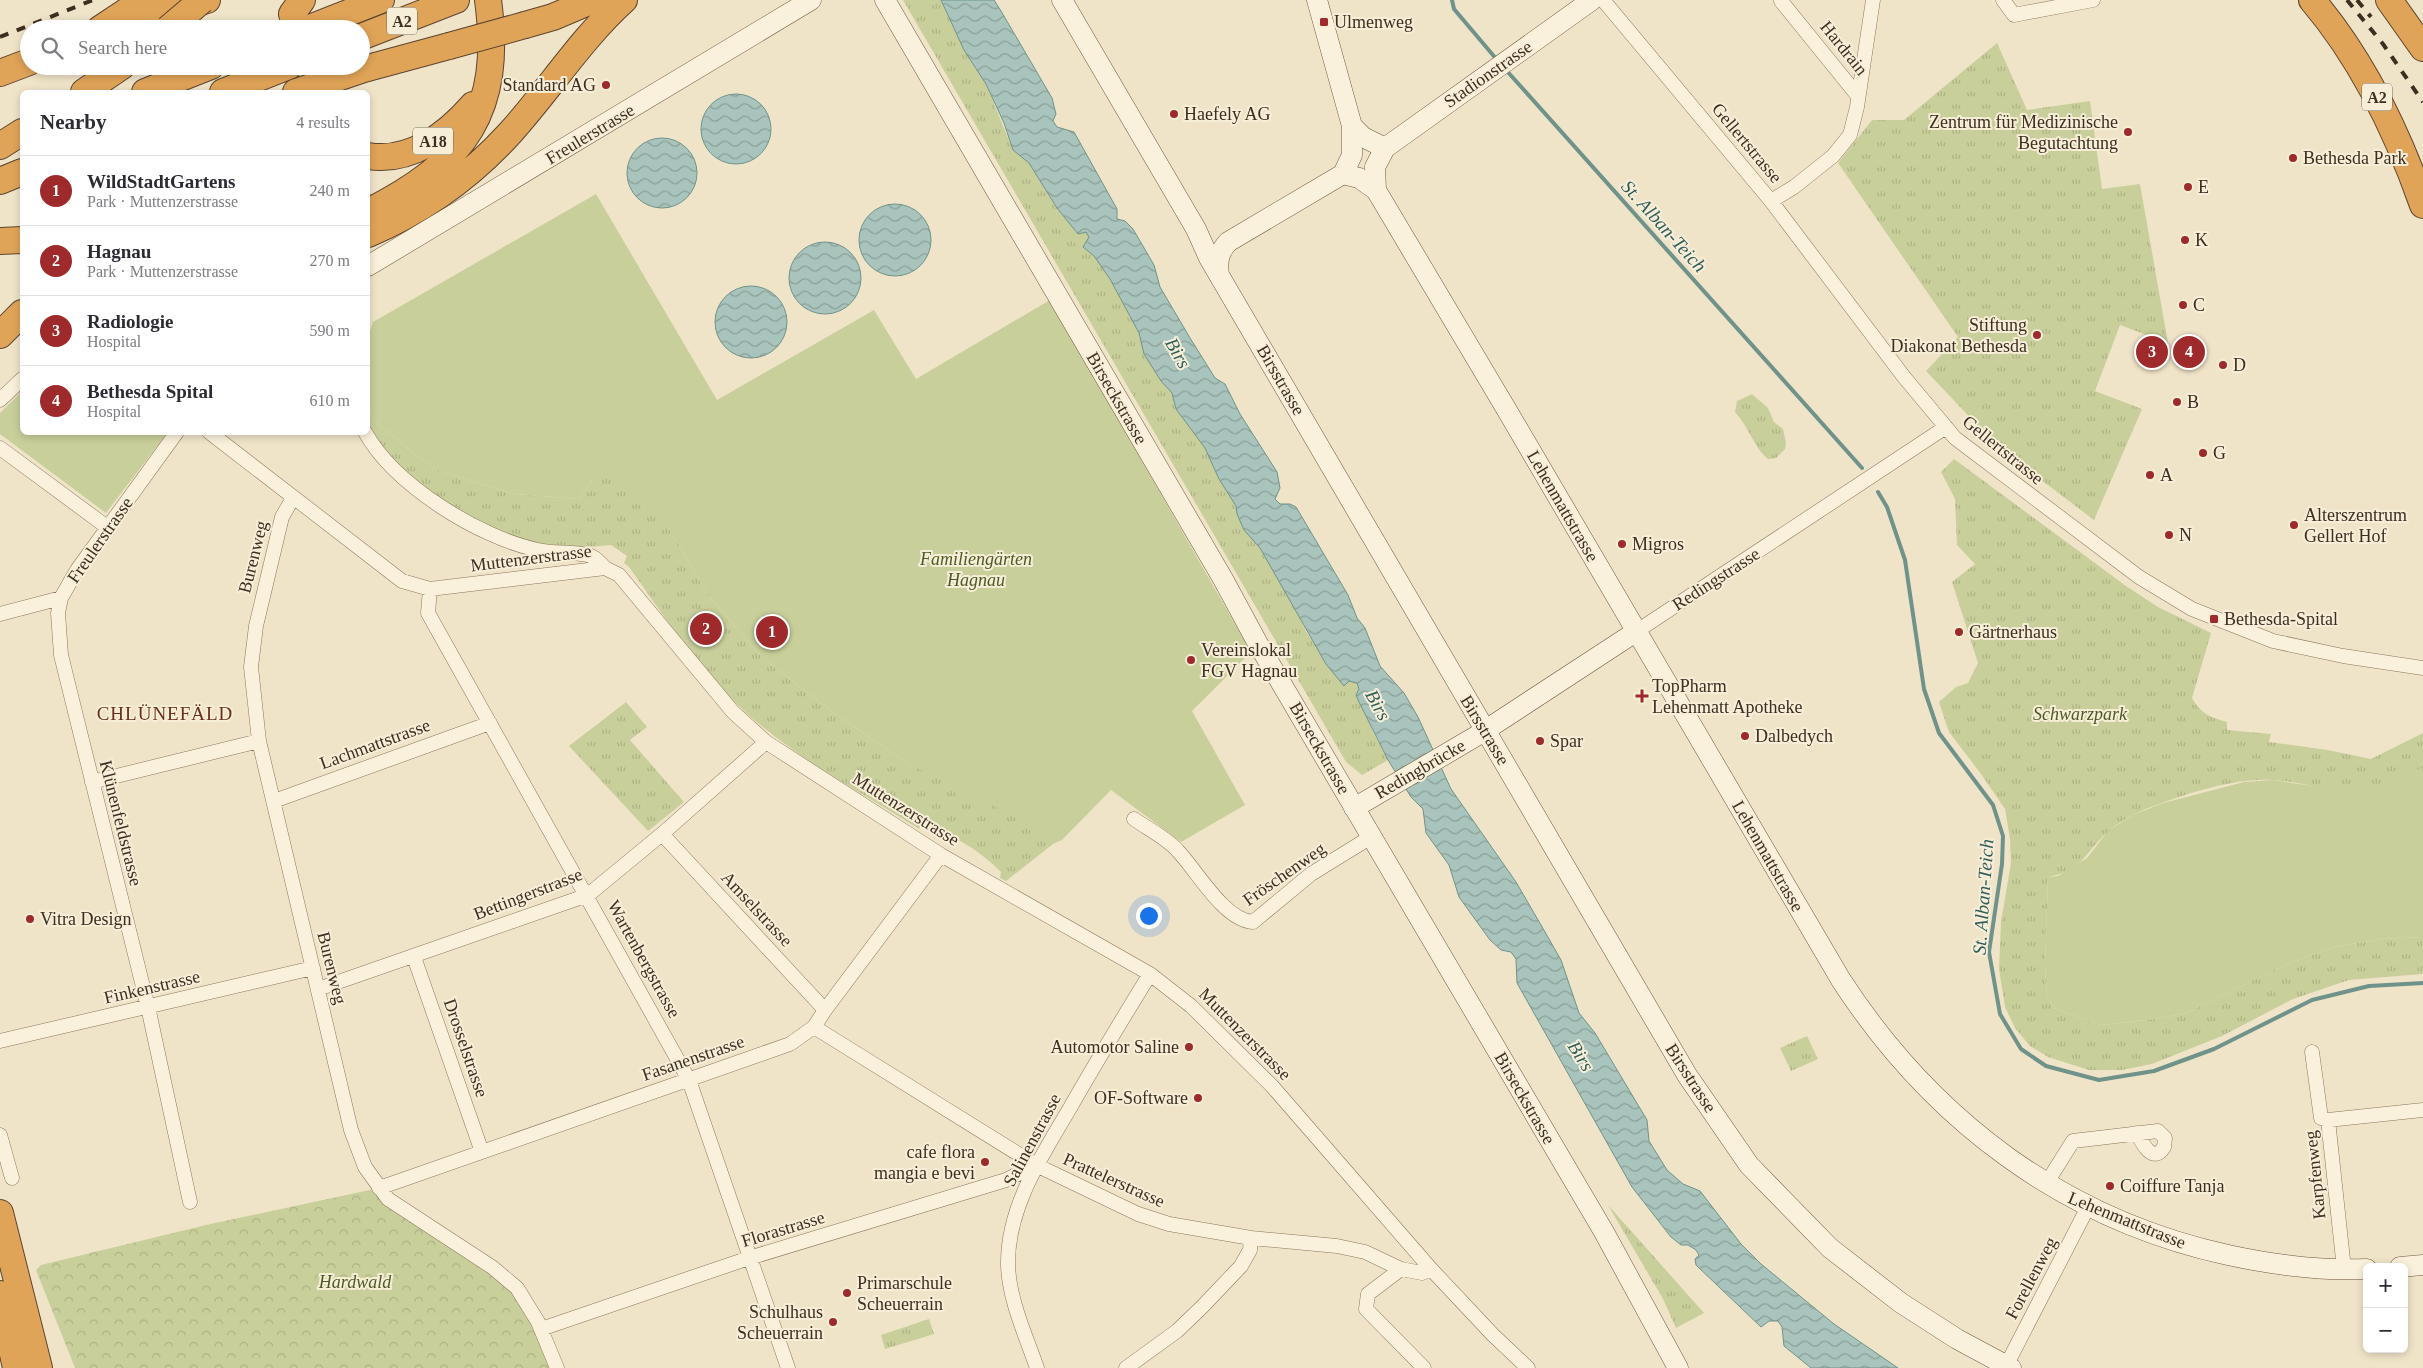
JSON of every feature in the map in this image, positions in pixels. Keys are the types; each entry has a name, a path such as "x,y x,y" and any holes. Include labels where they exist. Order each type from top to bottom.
{"highway":[{"path":"179,20 202,0"},
{"path":"114,20 133,7 188,6 208,0"},
{"name":"A2","path":"300,14 381,0"},
{"name":"A18","path":"370,156 392,157 427,144 450,130 484,94 491,69 493,50 488,0"},
{"path":"370,67 526,26 593,0"},
{"path":"370,233 424,206 481,161 510,132 586,37 624,0"},
{"name":"A2","path":"2312,0 2353,57 2373,91 2410,168 2423,205"},
{"path":"2389,0 2423,48"},
{"path":"370,43 450,2"},
{"name":"A2","path":"370,34 450,2"},
{"path":"0,74 20,66"},
{"path":"87,90 109,75"},
{"path":"150,90 189,75"},
{"path":"227,90 266,75"},
{"path":"287,90 312,75"},
{"path":"302,90 346,75"},
{"path":"370,191 418,166 439,150 460,129 484,94"},
{"path":"370,211 416,184 452,153 474,127 482,107 484,94"},
{"path":"0,148 20,133"},
{"path":"0,148 20,142"},
{"path":"0,181 20,173"},
{"path":"0,241 20,240"},
{"path":"11,322 20,302"},
{"path":"3,1225 39,1368"},
{"path":"3,1225 50,1368"},
{"path":"0,1280 26,1368"},
{"path":"0,1294 16,1368"}],"street":[{"name":"Freulerstrasse","path":"370,265 811,0"},
{"name":"Birseckstrasse","path":"884,0 1361,804 1372,838 1604,1232 1678,1368"},
{"name":"Birsstrasse","path":"1062,0 1196,228 1204,250 1477,736 1687,1075 1749,1164 1830,1248 1901,1303 1957,1339 2008,1367"},
{"path":"1219,275 1218,262 1220,253 1228,242 1343,174 1352,155 1352,126 1318,0"},
{"name":"Stadionstrasse","path":"1385,148 1592,0"},
{"name":"Gellertstrasse","path":"1603,0 1771,200 1904,377 1963,445 2139,577 2192,609 2273,640 2343,656 2423,668"},
{"name":"Hardrain","path":"1771,200 1794,187 1833,156 1850,135 1873,0"},
{"path":"2003,0 2014,15 2093,0"},
{"name":"Hardrain","path":"1781,1 1858,96"},
{"path":"1352,126 1364,137 1385,148 1376,167 1376,190"},
{"name":"Lehenmattstrasse","path":"1343,174 1359,178 1376,190 1841,980 1862,1013 1902,1062 1951,1112 1980,1137 2046,1184 2088,1207 2158,1237 2205,1250 2282,1266 2363,1269"},
{"path":"1196,228 1208,237 1228,242"},
{"path":"0,400 20,381"},
{"name":"Redingstrasse","path":"1477,736 1946,427"},
{"name":"Freulerstrasse","path":"0,614 61,598 77,570 107,527 175,435"},
{"name":"Muttenzerstrasse","path":"213,435 402,581 430,589 605,568 619,575 733,712 766,742 941,855 1150,974 1191,1006 1272,1086 1431,1269 1493,1335 1528,1368"},
{"path":"368,435 371,442 395,469 432,501 474,526 511,542 537,550 592,556 605,568"},
{"path":"0,448 107,527"},
{"name":"Burenweg","path":"293,498 282,517 256,626 252,667 259,741 351,1130 365,1167 379,1188 400,1208 492,1266 517,1288 541,1328 557,1368"},
{"name":"Wartenbergstrasse","path":"430,589 428,613 588,895 689,1080 788,1368"},
{"name":"Klünenfeldstrasse","path":"61,598 58,613 61,656 148,1007 190,1202"},
{"name":"Lachmattstrasse","path":"274,801 490,723"},
{"name":"Redingbrücke","path":"1361,804 1477,736"},
{"path":"92,782 259,741"},
{"name":"Bettingerstrasse","path":"318,989 588,895 662,834 766,742"},
{"name":"Fröschenweg","path":"1134,819 1178,850 1212,895 1245,921 1254,922 1311,874 1372,838"},
{"name":"Amselstrasse","path":"662,834 825,1010"},
{"name":"Fasanenstrasse","path":"379,1188 790,1044 814,1027 941,855"},
{"name":"Drosselstrasse","path":"414,957 482,1152"},
{"name":"Finkenstrasse","path":"0,1041 313,968"},
{"name":"Salinenstrasse","path":"1037,1368 1014,1298 1008,1266 1011,1234 1019,1204 1036,1165 1150,974"},
{"name":"Prattelerstrasse","path":"814,1027 1036,1165 1138,1214 1170,1224 1251,1238 1337,1246 1365,1252 1401,1269 1422,1274 1431,1269"},
{"name":"Karpfenweg","path":"2312,1052 2321,1118 2328,1120 2344,1269"},
{"path":"2328,1120 2423,1110"},
{"path":"2046,1184 2073,1141 2137,1133"},
{"path":"0,1134 12,1178"},
{"name":"Florastrasse","path":"541,1328 749,1258 1006,1180 1036,1165"},
{"name":"Forellenweg","path":"2008,1367 2088,1207"},
{"path":"1126,1368 1177,1330 1242,1266 1250,1250 1251,1238"},
{"path":"2408,1266 2423,1265"},
{"path":"1401,1269 1368,1294 1366,1309 1424,1368"}],"green space":[{"path":"903,0 941,0 964,50 986,84 1013,150 1029,163 1057,208 1078,234 1086,231 1089,237 1084,247 1094,256 1110,279 1139,333 1144,354 1161,381 1172,393 1176,409 1205,448 1219,479 1236,506 1237,514 1244,530 1260,548 1289,596 1307,633 1344,685 1349,681 1357,683 1373,732 1388,760 1362,775 1346,762"},
{"path":"1997,43 2027,110 2090,101 2102,189 2140,184 2168,343 2120,325 2095,391 2142,409 2094,520 1999,448 1926,371 1958,337 1838,163 1872,120 1904,120"},
{"name":"Familiengärten Hagnau","path":"596,194 717,400 874,310 916,379 1050,300 1251,652 1192,711 1245,805 1181,842 1111,790 1062,840 1036,832 907,763 834,713 764,659 710,598 668,527 593,479 579,499 514,494 440,471 417,456 377,423 370,414 370,332 373,322"},
{"path":"20,393 20,435 165,435 106,513 0,434 0,413"},
{"path":"1752,394 1768,408 1774,422 1783,429 1786,442 1785,449 1776,458 1768,459 1763,454 1735,412 1737,401"},
{"path":"370,414 377,423 417,456 440,471 514,494 579,499 593,479 600,473 635,497 668,527 710,598 764,659 834,713 907,763 1062,840 1053,844 1006,881 1000,878 1001,872 964,843 944,832 922,824 919,829 817,766 745,712 724,691 686,646 629,567 624,563 627,556 611,545 572,547 552,545 511,536 490,527 449,506 429,492 395,462 370,431"},
{"name":"Schwarzpark","path":"1954,459 2126,586 2158,607 2211,633 2192,698 2206,714 2227,722 2227,730 2271,734 2269,742 2328,750 2371,759 2423,733 2423,768 2374,788 2348,791 2273,780 2231,783 2148,808 2115,826 2077,865 2070,870 2048,877 2045,967 2047,997 2056,1009 2101,1025 2155,1019 2187,1013 2284,965 2335,947 2381,939 2423,937 2423,974 2349,980 2293,999 2222,1036 2152,1064 2122,1070 2089,1070 2048,1057 2030,1046 2015,1028 2005,1007 1999,969 2001,922 2011,863 2010,839 2005,809 1949,732 1939,702 1956,687 1968,683 1978,663 1952,582 1975,564 1957,545 1955,499 1941,472"},
{"path":"626,702 647,727 630,740 684,802 648,831 569,746"},
{"path":"2423,768 2423,937 2381,939 2335,947 2284,965 2187,1013 2155,1019 2101,1025 2056,1009 2047,997 2045,967 2048,877 2058,876 2087,858 2108,831 2133,815 2163,803 2244,782 2273,780 2345,791 2361,791"},
{"path":"1807,1036 1818,1059 1791,1071 1780,1048"},
{"name":"Hardwald","path":"379,1188 517,1288 557,1368 75,1368 36,1270 41,1265 206,1225"},
{"path":"1608,1205 1704,1313 1676,1328 1663,1299"},
{"path":"929,1319 934,1334 885,1349 881,1335"}],"water":[{"name":"Birs","path":"941,0 994,0 1001,11 1052,98 1056,114 1053,121 1057,127 1074,132 1117,209 1117,219 1125,221 1133,229 1154,265 1160,287 1190,338 1215,378 1225,384 1240,414 1277,472 1280,488 1275,499 1280,504 1290,504 1296,507 1348,595 1357,618 1365,628 1380,666 1404,693 1418,717 1451,789 1516,882 1545,932 1561,960 1579,1013 1595,1033 1647,1120 1649,1141 1667,1170 1683,1184 1700,1191 1741,1244 1761,1264 1834,1324 1898,1368 1811,1368 1784,1346 1782,1327 1778,1321 1769,1321 1761,1327 1696,1265 1695,1259 1699,1255 1696,1250 1688,1245 1681,1245 1671,1237 1632,1187 1517,983 1516,959 1511,952 1501,950 1490,940 1459,897 1449,865 1426,833 1423,809 1411,797 1388,760 1359,702 1356,695 1359,689 1357,683 1349,681 1344,686 1326,664 1260,548 1244,530 1237,514 1236,506 1219,479 1205,448 1176,409 1172,393 1161,381 1144,354 1139,333 1110,279 1094,256 1083,247 1089,237 1086,232 1078,234 1057,208 1029,163 1013,150 1004,123 986,84 964,50"},
{"path":"743,94 756,100 765,109 769,115 771,129 769,143 761,154 750,162 729,164 722,162 711,154 703,143 701,122 703,115 711,104 722,96"},
{"path":"655,138 669,138 682,144 691,153 697,166 695,186 687,198 669,208 655,208 642,202 633,193 627,180 627,166 633,153 642,144"},
{"path":"895,204 915,210 925,220 931,240 925,260 915,270 895,276 875,270 865,260 859,240 865,220 875,210"},
{"path":"825,242 845,248 855,258 861,278 855,298 845,308 825,314 805,308 795,298 789,278 795,258 805,248"},
{"path":"751,286 771,292 781,302 787,322 781,342 771,352 751,358 731,352 721,342 715,322 721,302 731,292"}],"waterway":[{"name":"St. Alban-Teich","path":"1452,0 1454,9 1498,61"},
{"name":"St. Alban-Teich","path":"1506,70 1862,468"},
{"name":"St. Alban-Teich","path":"1878,492 1887,507 1905,560 1924,689 1939,733 1993,805 2003,836 2002,864 1989,952 2000,1014 2021,1049 2046,1066 2099,1080 2154,1071 2214,1049 2312,1000 2369,986 2423,983"}],"railway":[{"path":"43,20 93,0"},
{"path":"2347,0 2383,44 2423,102"},
{"path":"2357,0 2371,17"},
{"path":"0,37 20,29"}],"place":[{"name":"Ulmenweg","path":"1324,22"},
{"name":"Standard AG","path":"606,85"},
{"name":"Haefely AG","path":"1174,114"},
{"name":"Zentrum für Medizinische Begutachtung","path":"2128,132"},
{"name":"Bethesda Park","path":"2293,158"},
{"name":"E","path":"2188,187"},
{"name":"K","path":"2185,240"},
{"name":"C","path":"2183,305"},
{"name":"Stiftung Diakonat Bethesda","path":"2037,335"},
{"name":"Radiologie","path":"2152,352"},
{"name":"Bethesda Spital","path":"2189,352"},
{"name":"D","path":"2223,365"},
{"name":"B","path":"2177,402"},
{"name":"G","path":"2203,453"},
{"name":"A","path":"2150,475"},
{"name":"Alterszentrum Gellert Hof","path":"2294,525"},
{"name":"N","path":"2169,535"},
{"name":"Migros","path":"1622,544"},
{"name":"Bethesda-Spital","path":"2214,619"},
{"name":"Hagnau","path":"706,629"},
{"name":"WildStadtGartens","path":"772,632"},
{"name":"Gärtnerhaus","path":"1959,632"},
{"name":"Vereinslokal FGV Hagnau","path":"1191,660"},
{"name":"TopPharm Lehenmatt Apotheke","path":"1642,696"},
{"name":"Dalbedych","path":"1745,736"},
{"name":"Spar","path":"1540,741"},
{"name":"Vitra Design","path":"30,919"},
{"name":"Automotor Saline","path":"1189,1047"},
{"name":"OF-Software","path":"1198,1098"},
{"name":"cafe flora mangia e bevi","path":"985,1162"},
{"name":"Coiffure Tanja","path":"2110,1186"},
{"name":"Primarschule Scheuerrain","path":"847,1293"},
{"name":"Schulhaus Scheuerrain","path":"833,1322"}],"district":[{"name":"CHLÜNEFÄLD","path":"165,713"}]}
